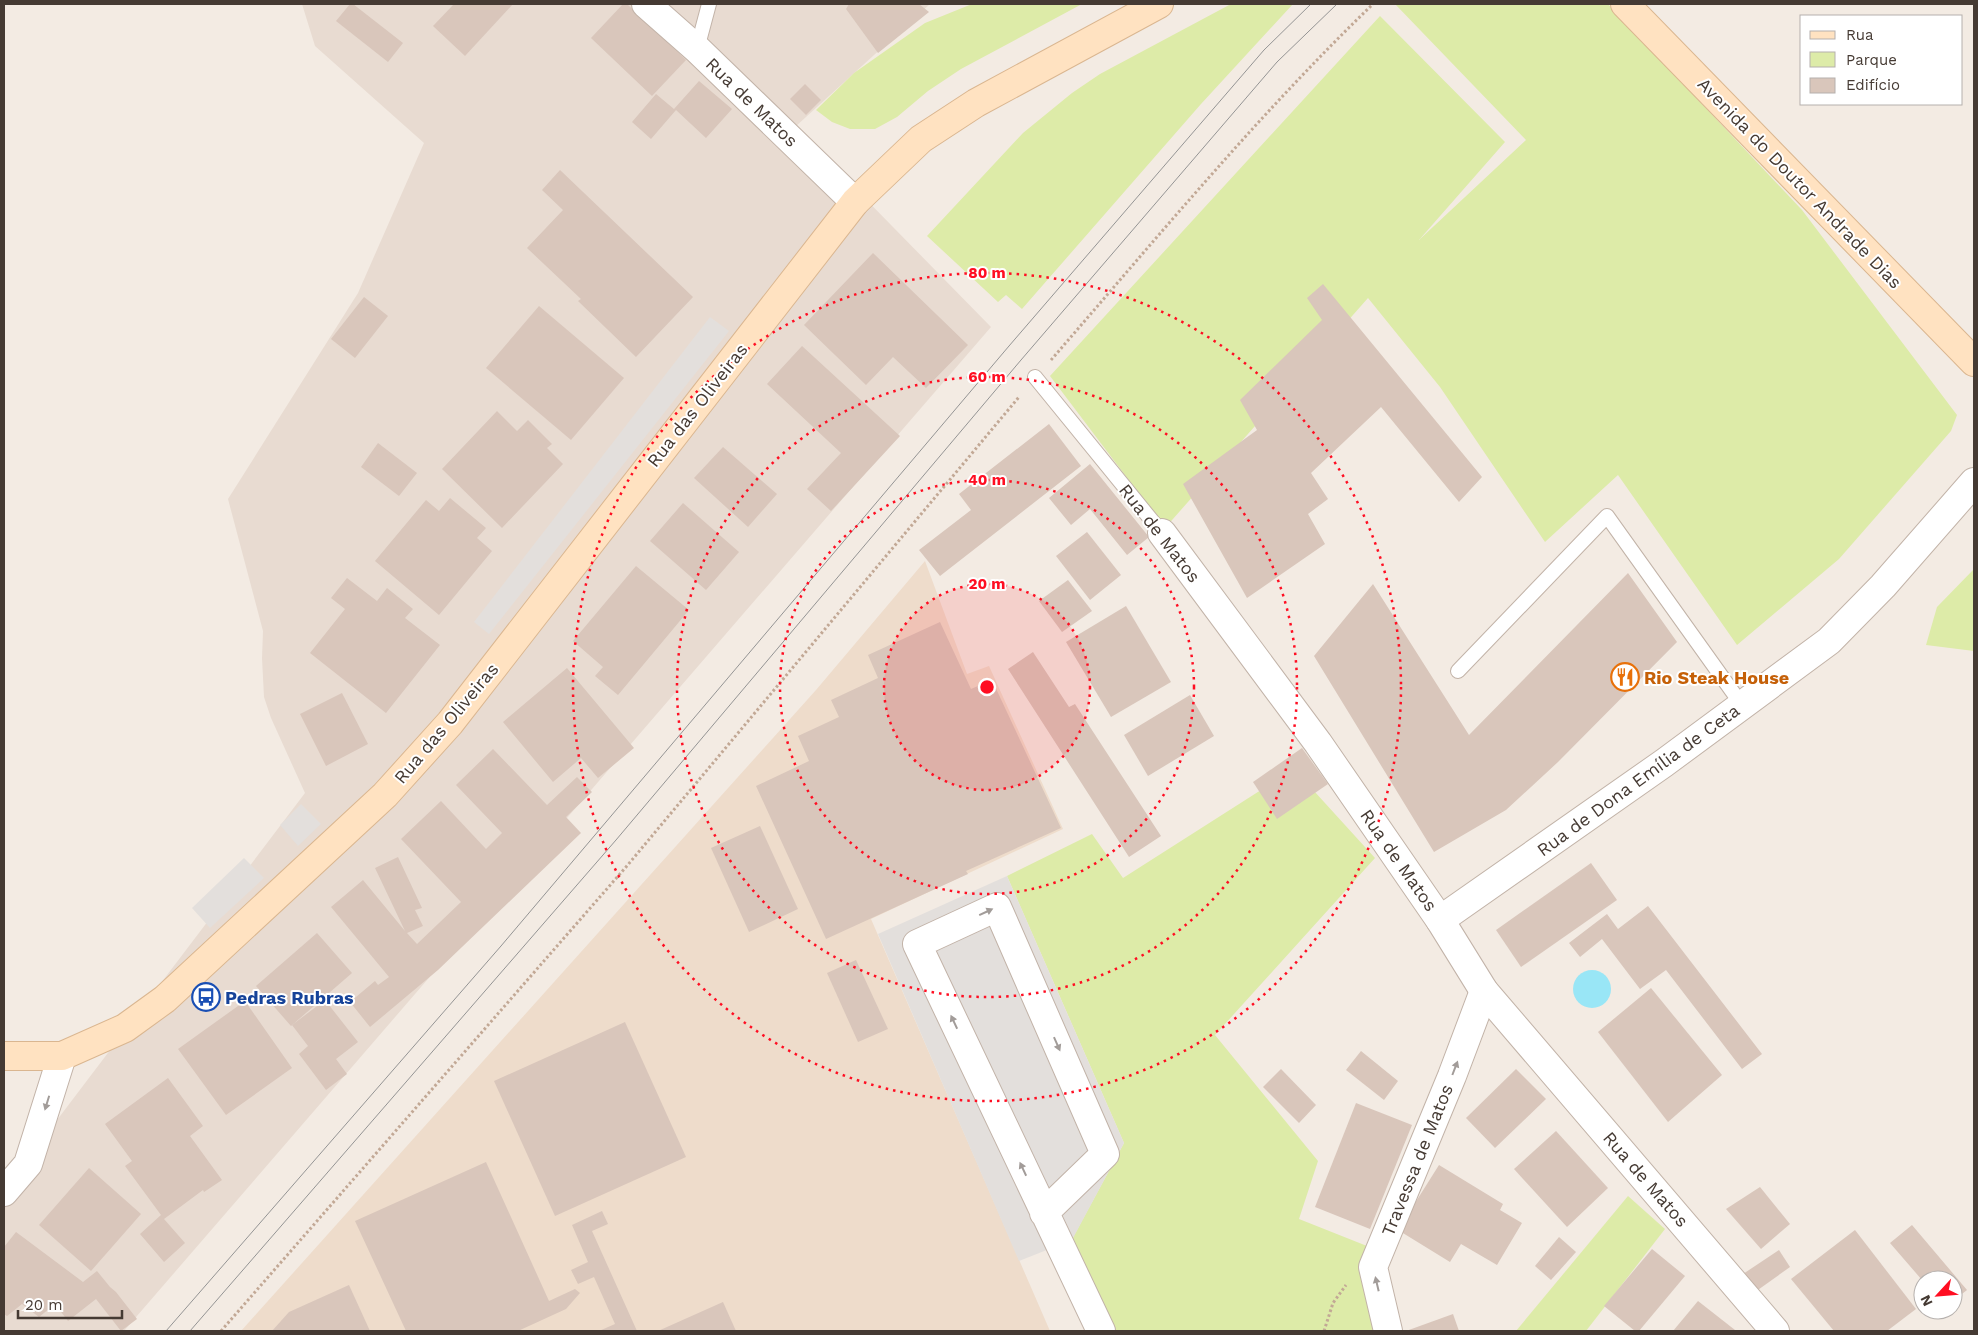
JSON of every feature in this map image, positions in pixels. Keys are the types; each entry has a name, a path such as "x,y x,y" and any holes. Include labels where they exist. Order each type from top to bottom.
{"main road":[{"name":"Rua das Oliveiras","path":"62,1056 125,1028 164,999 385,795 408,771 456,715 855,202 921,139 976,102 1159,4"},
{"name":"Avenida do Doutor Andrade Dias","path":"1625,4 1974,362"},
{"path":"4,1056 62,1056"}],"street":[{"name":"Rua de Matos","path":"646,4 697,49 855,202"},
{"name":"Rua de Dona Emília de Ceta","path":"1440,920 1664,763 1829,641 1883,586 1974,482"},
{"name":"Rua de Matos","path":"1162,533 1318,742 1440,920 1484,991 1775,1331"},
{"path":"1044,1213 1105,1154 997,907 917,944 1044,1213 1101,1331"},
{"name":"Travessa de Matos","path":"1373,1267 1452,1076 1484,991"},
{"path":"4,1192 28,1164 62,1056"},
{"path":"1373,1267 1388,1331"}],"lane":[{"path":"697,49 709,4"},
{"name":"Rua de Matos","path":"1036,378 1162,533"},
{"path":"1458,671 1608,516 1742,705"}],"path":[{"path":"221,1331 626,868 1036,378 1200,189 1330,45 1373,4"},
{"path":"1324,1331 1333,1303 1343,1288 1373,1267"}],"shaded area":[{"path":"302,4 930,4 795,127 991,327 124,1331 4,1331 4,1190 305,793 271,718 264,697 263,631 228,499 358,293 424,143 315,46"},
{"path":"710,317 729,331 489,634 474,622"},
{"path":"925,561 967,674 989,666 1063,829 871,919 1050,1331 241,1331 816,690"},
{"path":"301,804 321,824 298,846 280,825"},
{"path":"244,858 264,878 210,928 192,908"},
{"path":"1007,876 1124,1143 1072,1240 1019,1261 878,934"}],"green space":[{"path":"972,4 1082,4 961,69 928,91 897,117 875,129 850,129 832,122 816,110 854,73 925,23"},
{"path":"1231,4 1293,4 1201,104 1022,309 1006,295 998,302 927,236 1023,133 1072,93 1100,74"},
{"path":"1395,4 1608,4 1802,210 1957,415 1951,431 1839,559 1737,645 1618,475 1545,542 1440,387 1368,298 1165,528 1050,376 1380,16 1505,142 1419,240 1526,140"},
{"path":"1974,569 1974,651 1926,645 1937,607"},
{"path":"1294,769 1375,858 1215,1035 1318,1161 1299,1219 1367,1246 1375,1331 1103,1331 1065,1252 1124,1143 1007,876 1092,834 1123,878"},
{"path":"1628,1196 1665,1229 1586,1331 1516,1331"}],"water":[{"path":"1592,970 1606,975 1611,989 1606,1003 1592,1008 1578,1003 1573,989 1578,975"}],"building":[{"path":"350,4 353,4 403,43 388,62 336,21"},
{"path":"454,4 513,4 465,56 433,26"},
{"path":"623,4 627,4 686,60 652,96 591,38"},
{"path":"849,4 919,4 929,12 878,53 846,9"},
{"path":"699,81 732,109 706,138 676,110 651,139 632,122 656,94 674,109"},
{"path":"805,84 821,100 806,115 790,99"},
{"path":"560,170 693,297 636,357 578,301 581,299 527,248 563,210 542,190"},
{"path":"873,253 968,345 926,388 893,357 866,385 804,325"},
{"path":"1323,284 1482,477 1459,502 1381,407 1311,473 1328,499 1308,514 1325,544 1247,598 1183,484 1257,430 1240,400 1322,320 1307,298"},
{"path":"364,297 388,316 355,358 331,339"},
{"path":"539,306 624,378 571,440 486,368"},
{"path":"802,346 900,436 831,511 807,489 841,453 767,384"},
{"path":"497,411 517,431 528,420 552,444 547,448 563,464 502,528 442,469"},
{"path":"1049,424 1081,466 940,576 919,550 971,510 959,494"},
{"path":"378,443 417,473 399,496 361,467"},
{"path":"723,447 777,494 748,527 694,478"},
{"path":"1090,464 1149,537 1127,555 1090,509 1071,525 1049,498"},
{"path":"450,498 486,528 477,538 492,551 439,615 375,561 426,500 439,511"},
{"path":"683,503 739,552 706,590 650,541"},
{"path":"1087,532 1121,575 1090,600 1056,556"},
{"path":"636,566 689,610 618,695 595,676 603,667 573,641"},
{"path":"1628,573 1677,642 1558,762 1506,810 1434,852 1314,656 1373,584 1469,735"},
{"path":"347,578 377,601 387,588 413,609 405,618 440,645 386,713 310,653 345,609 331,598"},
{"path":"1068,580 1092,611 1062,632 1039,601"},
{"path":"1126,606 1171,682 1111,717 1066,642"},
{"path":"940,622 971,689 992,680 1061,828 966,871 968,874 826,939 756,786 809,761 798,736 839,717 831,700 878,678 868,655"},
{"path":"1033,652 1069,707 1075,704 1161,836 1129,857 1008,669"},
{"path":"567,668 634,748 598,778 581,758 553,782 503,722"},
{"path":"342,693 368,744 326,766 300,714"},
{"path":"1190,695 1214,736 1148,776 1124,735"},
{"path":"1302,748 1328,784 1277,819 1253,782"},
{"path":"493,749 547,805 577,777 592,792 566,817 581,833 438,970 370,1027 350,1002 375,981 378,985 389,977 331,907 363,880 405,931 375,868 398,857 422,908 415,910 423,926 407,933 417,944 461,902 401,839 441,801 486,849 502,833 456,785"},
{"path":"760,826 798,909 749,932 711,848"},
{"path":"1591,863 1617,900 1521,967 1496,930"},
{"path":"1648,906 1762,1054 1742,1069 1666,970 1640,989 1602,939 1580,957 1569,943 1607,914 1618,929"},
{"path":"317,933 352,973 291,1026 256,986"},
{"path":"856,960 888,1029 858,1042 827,973"},
{"path":"1651,988 1722,1075 1668,1122 1598,1032"},
{"path":"325,1000 358,1042 336,1059 347,1074 326,1090 299,1054 308,1046 292,1025"},
{"path":"245,1001 292,1068 226,1115 178,1049"},
{"path":"625,1022 686,1157 555,1216 494,1081"},
{"path":"1361,1051 1398,1081 1384,1100 1346,1070"},
{"path":"1281,1069 1316,1105 1299,1123 1263,1087"},
{"path":"1516,1069 1546,1099 1495,1148 1466,1118"},
{"path":"168,1078 203,1126 190,1136 222,1180 204,1192 203,1190 164,1219 185,1243 164,1262 140,1234 161,1215 125,1166 132,1161 105,1124"},
{"path":"1356,1103 1412,1125 1370,1229 1315,1207"},
{"path":"1556,1131 1608,1188 1567,1227 1514,1169"},
{"path":"486,1162 549,1301 575,1289 580,1293 566,1309 518,1331 406,1331 355,1221"},
{"path":"1439,1165 1503,1204 1500,1210 1522,1223 1497,1265 1461,1244 1450,1262 1398,1230"},
{"path":"89,1168 141,1214 91,1271 39,1225"},
{"path":"1760,1187 1790,1224 1761,1249 1726,1209"},
{"path":"602,1211 608,1224 592,1231 637,1331 599,1331 615,1324 594,1277 578,1284 571,1270 588,1262 572,1225"},
{"path":"1912,1225 1950,1270 1913,1270 1890,1243"},
{"path":"1855,1230 1913,1305 1913,1311 1887,1331 1834,1331 1791,1279"},
{"path":"16,1232 83,1282 97,1271 137,1319 121,1331 96,1299 68,1321 55,1304 39,1317 22,1304 7,1316 4,1314 4,1247"},
{"path":"1559,1237 1576,1252 1551,1280 1535,1266"},
{"path":"1652,1249 1685,1276 1639,1331 1635,1331 1604,1306"},
{"path":"1779,1250 1790,1267 1755,1292 1743,1274"},
{"path":"349,1285 370,1331 272,1331 289,1312"},
{"path":"1963,1285 1967,1290 1963,1293"},
{"path":"1698,1301 1735,1330 1673,1331"},
{"path":"723,1302 736,1331 658,1331"},
{"path":"1453,1314 1459,1331 1406,1331"}],"tram line":[{"path":"166,1331 501,946 1009,346 1264,50 1311,4"},
{"path":"190,1331 616,840 1021,360 1277,62 1337,4"}],"place":[{"name":"Rio Steak House","path":"1625,677"},
{"name":"Pedras Rubras","path":"206,997"}]}
